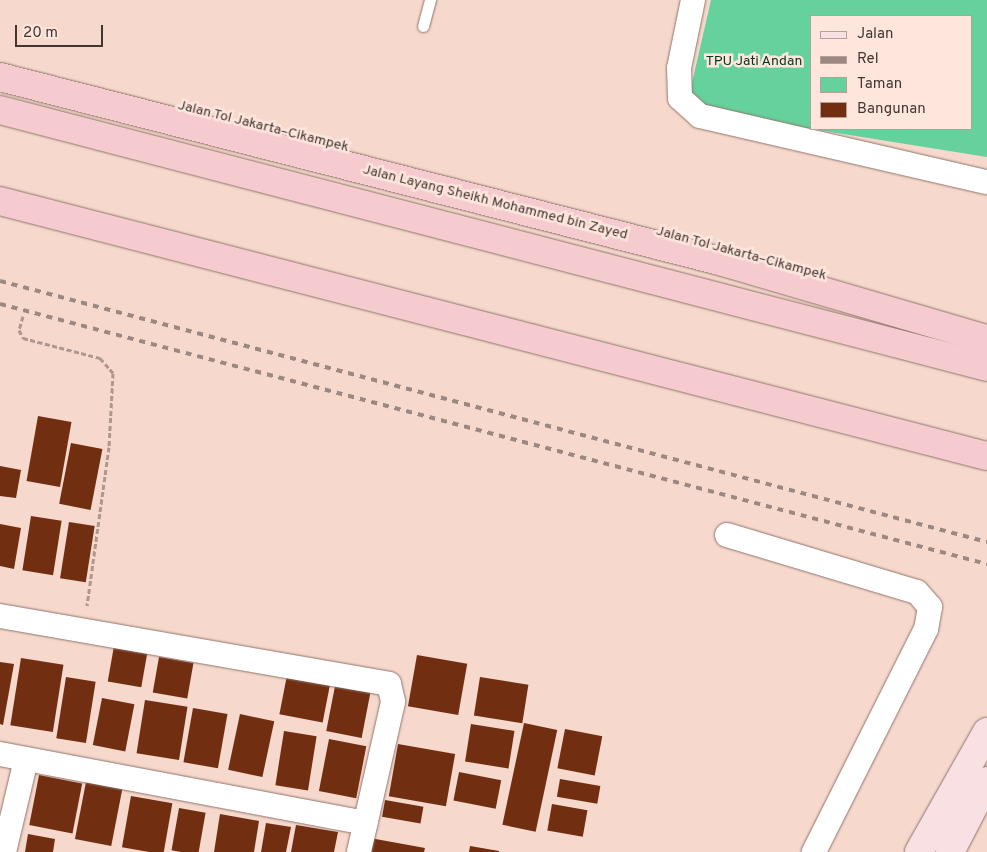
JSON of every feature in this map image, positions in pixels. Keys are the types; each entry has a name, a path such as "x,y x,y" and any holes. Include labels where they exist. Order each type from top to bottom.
{"highway":[{"name":"Jalan Tol Jakarta–Cikampek","path":"0,63 250,122 790,265 987,323"},
{"name":"Jalan Layang Sheikh Mohammed bin Zayed","path":"0,76 716,260 987,339"},
{"path":"0,110 987,367"},
{"path":"0,201 987,456"}],"main road":[{"path":"919,852 987,732"},
{"path":"950,852 987,781"}],"street":[{"path":"693,0 680,68 680,98 700,116 987,182"},
{"path":"727,536 916,592 930,607 926,630 814,852"},
{"path":"0,616 84,627 389,684 393,702 359,852"},
{"path":"0,754 366,823"},
{"path":"4,852 26,760"}],"lane":[{"path":"423,26 430,0"}],"path":[{"path":"22,316 19,330 23,338 100,358 113,373 109,447 84,627"}],"green space":[{"name":"TPU Jati Andan","path":"711,0 987,0 987,157 817,130 972,130 972,15 810,15 810,129 686,109"}],"building":[{"path":"38,416 71,422 60,487 27,481"},
{"path":"71,443 102,449 91,510 59,504"},
{"path":"0,466 21,470 16,498 0,496"},
{"path":"31,516 62,521 53,575 22,570"},
{"path":"69,522 95,526 86,582 60,578"},
{"path":"0,524 21,528 14,569 0,566"},
{"path":"114,646 147,652 141,687 108,681"},
{"path":"417,655 467,664 458,715 408,706"},
{"path":"159,657 193,663 187,699 153,692"},
{"path":"21,658 63,665 53,732 10,725"},
{"path":"0,662 14,664 3,725 0,724"},
{"path":"288,670 331,678 323,723 279,714"},
{"path":"66,677 96,682 86,743 56,738"},
{"path":"480,677 528,685 522,723 474,716"},
{"path":"336,681 371,688 362,738 326,731"},
{"path":"102,698 134,704 125,751 93,745"},
{"path":"145,700 187,707 179,760 137,753"},
{"path":"193,708 227,714 218,768 183,762"},
{"path":"240,714 274,721 262,777 228,770"},
{"path":"524,723 557,730 536,832 502,825"},
{"path":"471,724 514,731 509,768 465,762"},
{"path":"565,729 602,736 595,776 557,768"},
{"path":"284,731 317,736 308,790 275,785"},
{"path":"329,739 366,746 356,798 319,791"},
{"path":"398,744 455,754 446,806 389,796"},
{"path":"459,772 501,780 496,809 453,800"},
{"path":"39,775 82,783 72,833 29,825"},
{"path":"560,779 600,786 597,804 557,797"},
{"path":"86,782 122,789 111,846 75,839"},
{"path":"131,796 172,803 164,852 149,852 122,847"},
{"path":"385,800 423,807 420,824 382,817"},
{"path":"552,804 587,810 583,837 547,831"},
{"path":"179,808 206,813 199,852 172,850"},
{"path":"220,814 259,821 254,852 214,852"},
{"path":"266,823 291,827 286,852 261,852"},
{"path":"296,825 338,832 334,852 291,852"},
{"path":"28,834 55,839 53,852 25,852"},
{"path":"370,838 425,848 424,852 367,852"},
{"path":"470,846 499,851 499,852 469,852"}],"railway":[{"path":"0,281 987,542"},
{"path":"0,304 987,564"}]}
